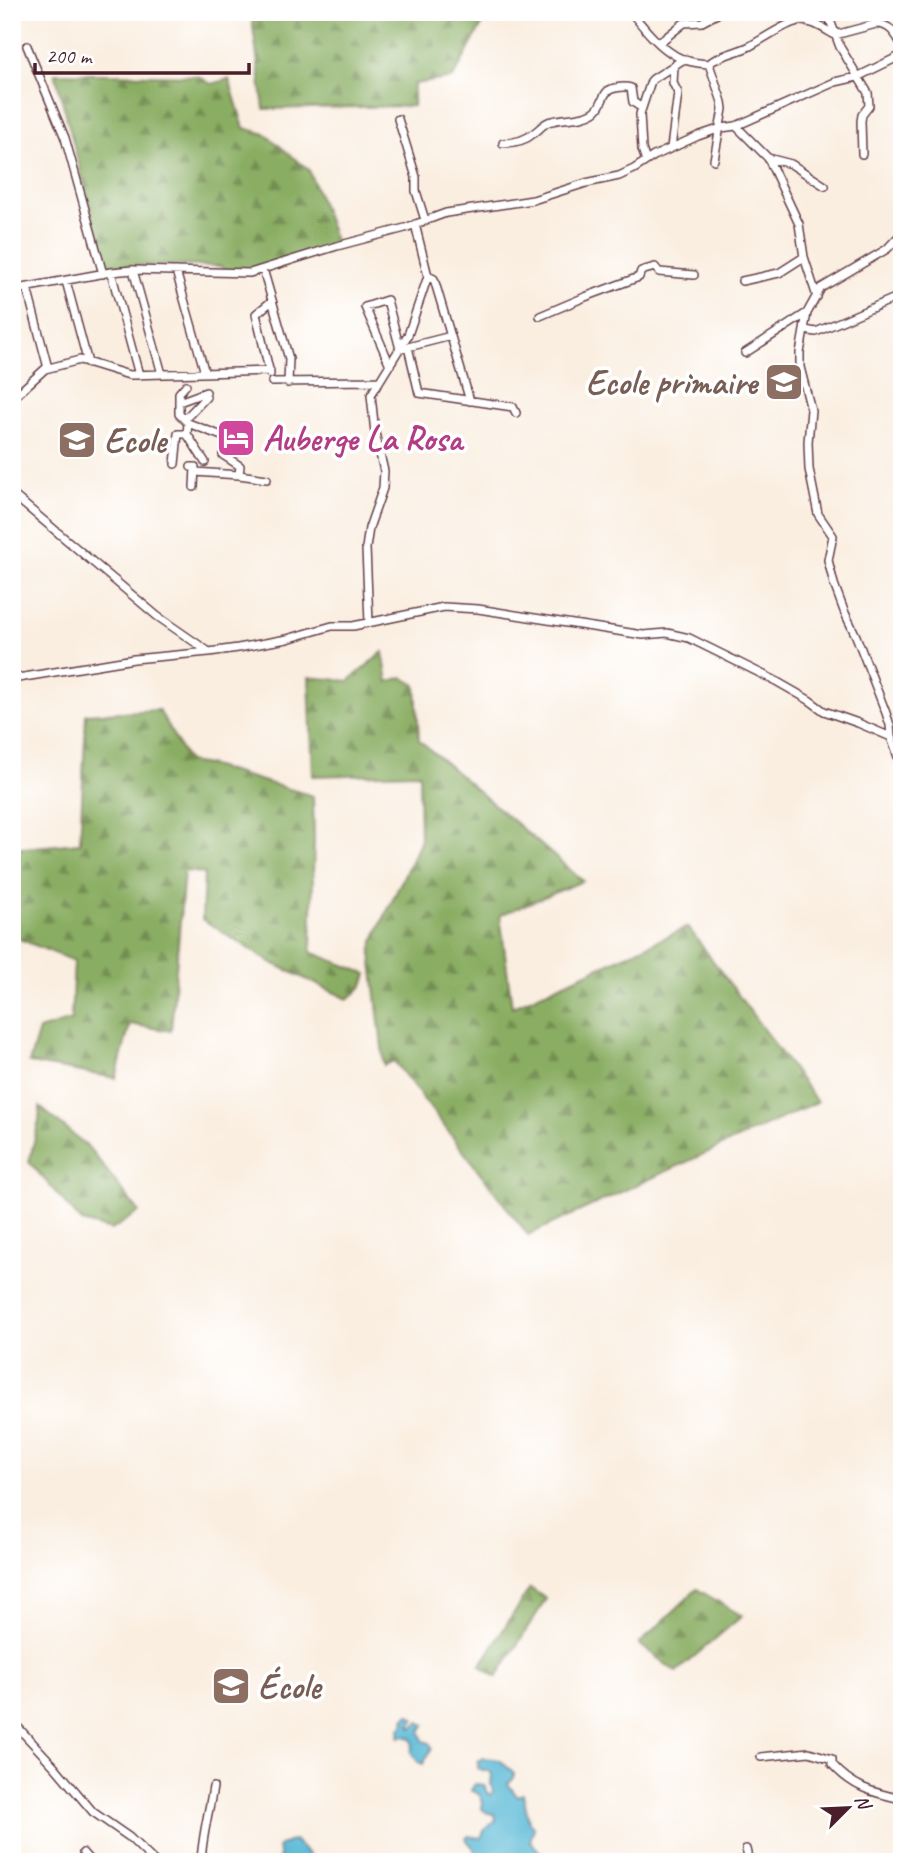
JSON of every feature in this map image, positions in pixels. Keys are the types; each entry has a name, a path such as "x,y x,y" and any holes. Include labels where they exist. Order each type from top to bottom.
{"street":[{"path":"631,12 659,43 678,57 691,62 709,64 753,45 794,22 808,21 835,35 883,24 891,28 902,46"},
{"path":"827,12 835,35 868,93 869,106 862,116 862,154"},
{"path":"659,43 684,23 702,22 718,14"},
{"path":"27,46 65,138 139,374"},
{"path":"12,290 133,270 250,273 446,213 533,200 586,183 619,176 671,148 721,128 736,125 835,82 857,77 902,55"},
{"path":"646,161 642,149 642,108 653,79 684,59"},
{"path":"709,64 722,102 721,128 714,159"},
{"path":"671,148 678,93 673,83 674,66"},
{"path":"503,143 529,137 552,121 577,119 593,113 605,92 610,89 628,86 631,88 633,102 642,108"},
{"path":"398,119 416,177 416,191 425,220"},
{"path":"736,125 768,158 799,224 804,257 817,297"},
{"path":"768,158 791,164 825,186"},
{"path":"369,623 366,548 369,528 383,488 384,471 375,433 371,395 404,348 428,276 415,224"},
{"path":"745,353 807,313 821,288 887,249 902,233"},
{"path":"742,281 779,273 804,257"},
{"path":"540,316 639,277 641,271 654,267 659,272 694,275"},
{"path":"263,269 289,359 288,383"},
{"path":"133,270 162,374"},
{"path":"176,271 205,373"},
{"path":"428,276 434,279 470,401"},
{"path":"66,281 88,363"},
{"path":"27,288 48,368"},
{"path":"805,330 816,332 902,295"},
{"path":"390,365 365,307 387,300 419,393 513,407 516,414"},
{"path":"272,301 256,314 273,384 379,381"},
{"path":"807,313 800,367 811,410 808,454 818,514 833,536 828,560 834,584 886,713 902,768"},
{"path":"404,348 451,336"},
{"path":"12,399 45,369 80,360 129,375 270,371"},
{"path":"186,385 179,393 179,414 187,421 227,438"},
{"path":"179,402 203,393 187,421 187,434 205,462"},
{"path":"175,464 178,434 187,434"},
{"path":"223,455 240,467 239,475"},
{"path":"195,484 193,470 267,479"},
{"path":"12,494 157,616 209,652"},
{"path":"12,679 134,659 238,648 287,639 332,626 369,623 431,609 458,607 643,635 674,634 689,638 774,680 809,699 824,711 891,737"},
{"path":"12,1721 93,1812 130,1837 155,1862"},
{"path":"761,1757 809,1752 832,1759 832,1764 850,1782 902,1799"},
{"path":"201,1862 213,1787"},
{"path":"746,1849 749,1862"},
{"path":"83,1853 91,1862"}],"green space":[{"path":"251,12 489,12 453,78 414,84 413,106 264,109"},
{"path":"55,73 198,76 211,84 229,79 244,128 265,134 309,170 337,246 250,273 228,273 220,266 105,265"},
{"path":"383,652 388,682 402,677 416,685 419,740 583,881 500,915 512,1007 688,927 817,1102 528,1235 394,1061 384,1065 371,953 374,939 420,842 419,773 313,776 309,677 349,681"},
{"path":"159,710 188,762 208,765 313,796 311,952 367,974 366,978 348,999 270,962 202,919 204,873 184,871 171,1031 130,1024 116,1078 29,1063 39,1030 71,1020 74,961 12,936 12,849 80,843 86,714"},
{"path":"40,1107 89,1148 139,1212 111,1230 82,1222 29,1162"},
{"path":"530,1588 546,1599 497,1677 480,1666"},
{"path":"697,1589 742,1616 676,1672 639,1644"}],"water":[{"path":"409,1714 415,1719 410,1725 412,1728 419,1722 425,1725 420,1731 423,1741 430,1743 432,1748 423,1764 418,1762 411,1752 411,1738 399,1738 404,1719"},
{"path":"484,1758 500,1760 514,1774 508,1784 517,1796 523,1794 529,1822 534,1828 530,1841 542,1854 541,1862 466,1862 476,1851 466,1839 468,1836 481,1838 485,1829 496,1820 495,1814 482,1809 483,1802 479,1794 471,1790 475,1784 484,1785 487,1793 491,1795 493,1792 490,1771 478,1768 478,1761"},
{"path":"294,1840 316,1862 280,1862 278,1846"}],"place":[{"name":"Ecole primaire","path":"784,382"},
{"name":"Auberge La Rosa","path":"236,438"},
{"name":"Ecole","path":"77,440"},
{"name":"École","path":"231,1686"}]}
